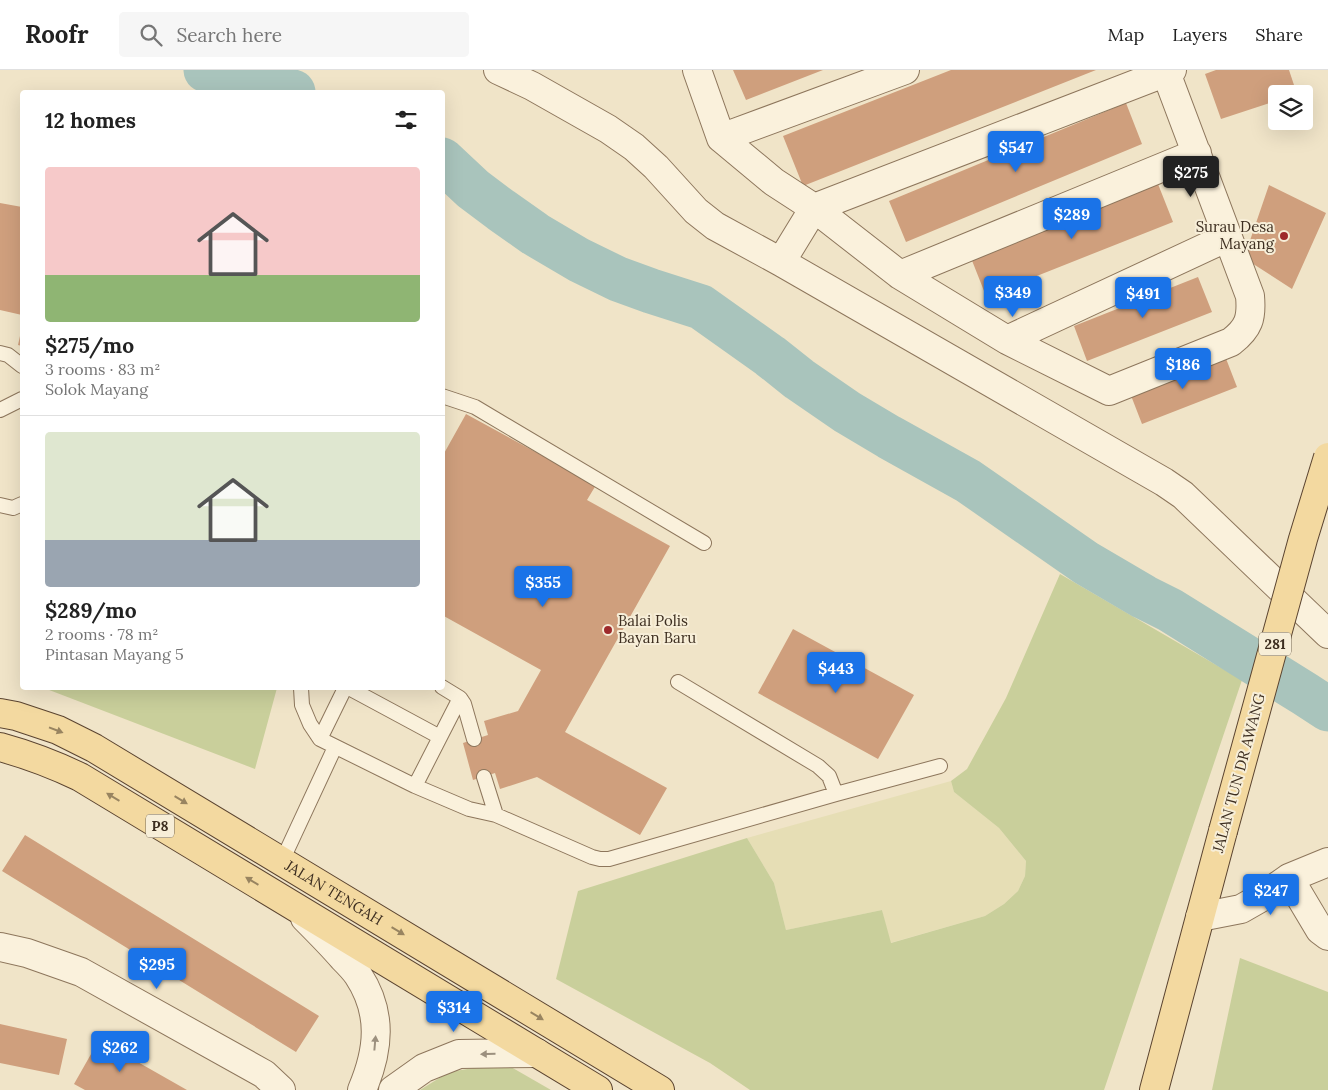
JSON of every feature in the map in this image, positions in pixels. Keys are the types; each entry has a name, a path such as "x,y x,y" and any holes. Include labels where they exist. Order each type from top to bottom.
{"main road":[{"name":"JALAN TUN DR AWANG","path":"1154,1090 1303,539 1328,457"},
{"name":"JALAN TENGAH","path":"0,713 16,716 58,730 94,748 660,1090"},
{"name":"P8","path":"0,748 53,764 80,777 598,1090"}],"street":[{"path":"498,70 532,86 608,129 634,147 656,167 696,211 715,226 1147,472 1183,495 1328,634"},
{"path":"697,70 721,138 774,182 814,208 900,275 1007,340 1109,391 1231,342 1242,334 1248,324 1252,310 1250,296 1168,71 814,208 781,262"},
{"path":"721,138 905,70"},
{"path":"900,275 1197,153"},
{"path":"1007,340 1228,237"},
{"path":"1200,918 1242,909 1289,878 1328,862"},
{"path":"1289,878 1320,930 1328,936"},
{"path":"294,906 358,974 370,998 377,1025 375,1050 362,1090"},
{"path":"0,947 27,953 81,972 264,1074 281,1090"},
{"path":"394,1090 424,1068 459,1054 537,1053"}],"lane":[{"path":"0,353 8,355 20,364"},
{"path":"445,397 475,407 704,543"},
{"path":"0,410 20,400"},
{"path":"0,506 13,508 20,505"},
{"path":"678,682 818,766 829,776 836,794"},
{"path":"445,689 460,698 464,704 474,739"},
{"path":"301,690 302,706 310,724 320,739 415,786 469,809 496,815 600,859 609,860 940,766"},
{"path":"320,739 344,690"},
{"path":"353,690 440,737"},
{"path":"415,786 460,698"},
{"path":"282,861 335,747"},
{"path":"484,777 496,815"}],"shaded area":[{"path":"951,781 954,792 999,828 1026,861 1025,876 1018,891 1004,904 985,916 890,943 882,910 786,930 774,883 747,838"}],"green space":[{"path":"1060,574 1242,680 1104,1090 750,1090 710,1063 556,979 578,891 747,838 774,883 786,930 882,910 891,943 985,916 1004,904 1018,891 1025,876 1026,861 999,828 954,792 951,781 967,769 1006,698"},
{"path":"49,690 276,690 255,769"},
{"path":"1240,958 1328,992 1328,1090 1212,1090"},
{"path":"504,1063 551,1090 420,1090 449,1072"}],"building":[{"path":"733,70 823,70 746,100"},
{"path":"951,70 1096,70 803,186 783,136"},
{"path":"1216,70 1289,70 1294,85 1268,85 1268,104 1221,119 1205,74"},
{"path":"1126,103 1142,144 906,242 889,201"},
{"path":"1158,184 1173,222 986,296 971,258"},
{"name":"Surau Desa Mayang","path":"1269,185 1326,213 1292,289 1244,258"},
{"path":"0,203 20,207 20,315 0,310"},
{"path":"1198,277 1212,312 1087,361 1074,326"},
{"path":"1225,356 1237,387 1142,424 1130,393"},
{"path":"466,414 596,485 587,500 670,546 565,732 667,788 640,835 537,777 500,789 495,773 473,780 463,743 488,735 484,721 518,711 541,670 445,617 445,452"},
{"path":"793,629 914,695 878,759 758,693"},
{"path":"25,835 319,1016 296,1052 2,871"},
{"path":"0,1024 67,1039 59,1075 0,1063"},
{"path":"99,1040 187,1090 85,1090 74,1084"}],"waterway":[{"path":"206,70 226,77 284,90"},
{"path":"445,163 473,189 535,234 579,260 618,279 701,307 847,412 968,481 1086,563 1170,610 1328,709"}],"place":[{"name":"Surau Desa Mayang","path":"1284,236"},
{"name":"Balai Polis Bayan Baru","path":"608,630"}]}
